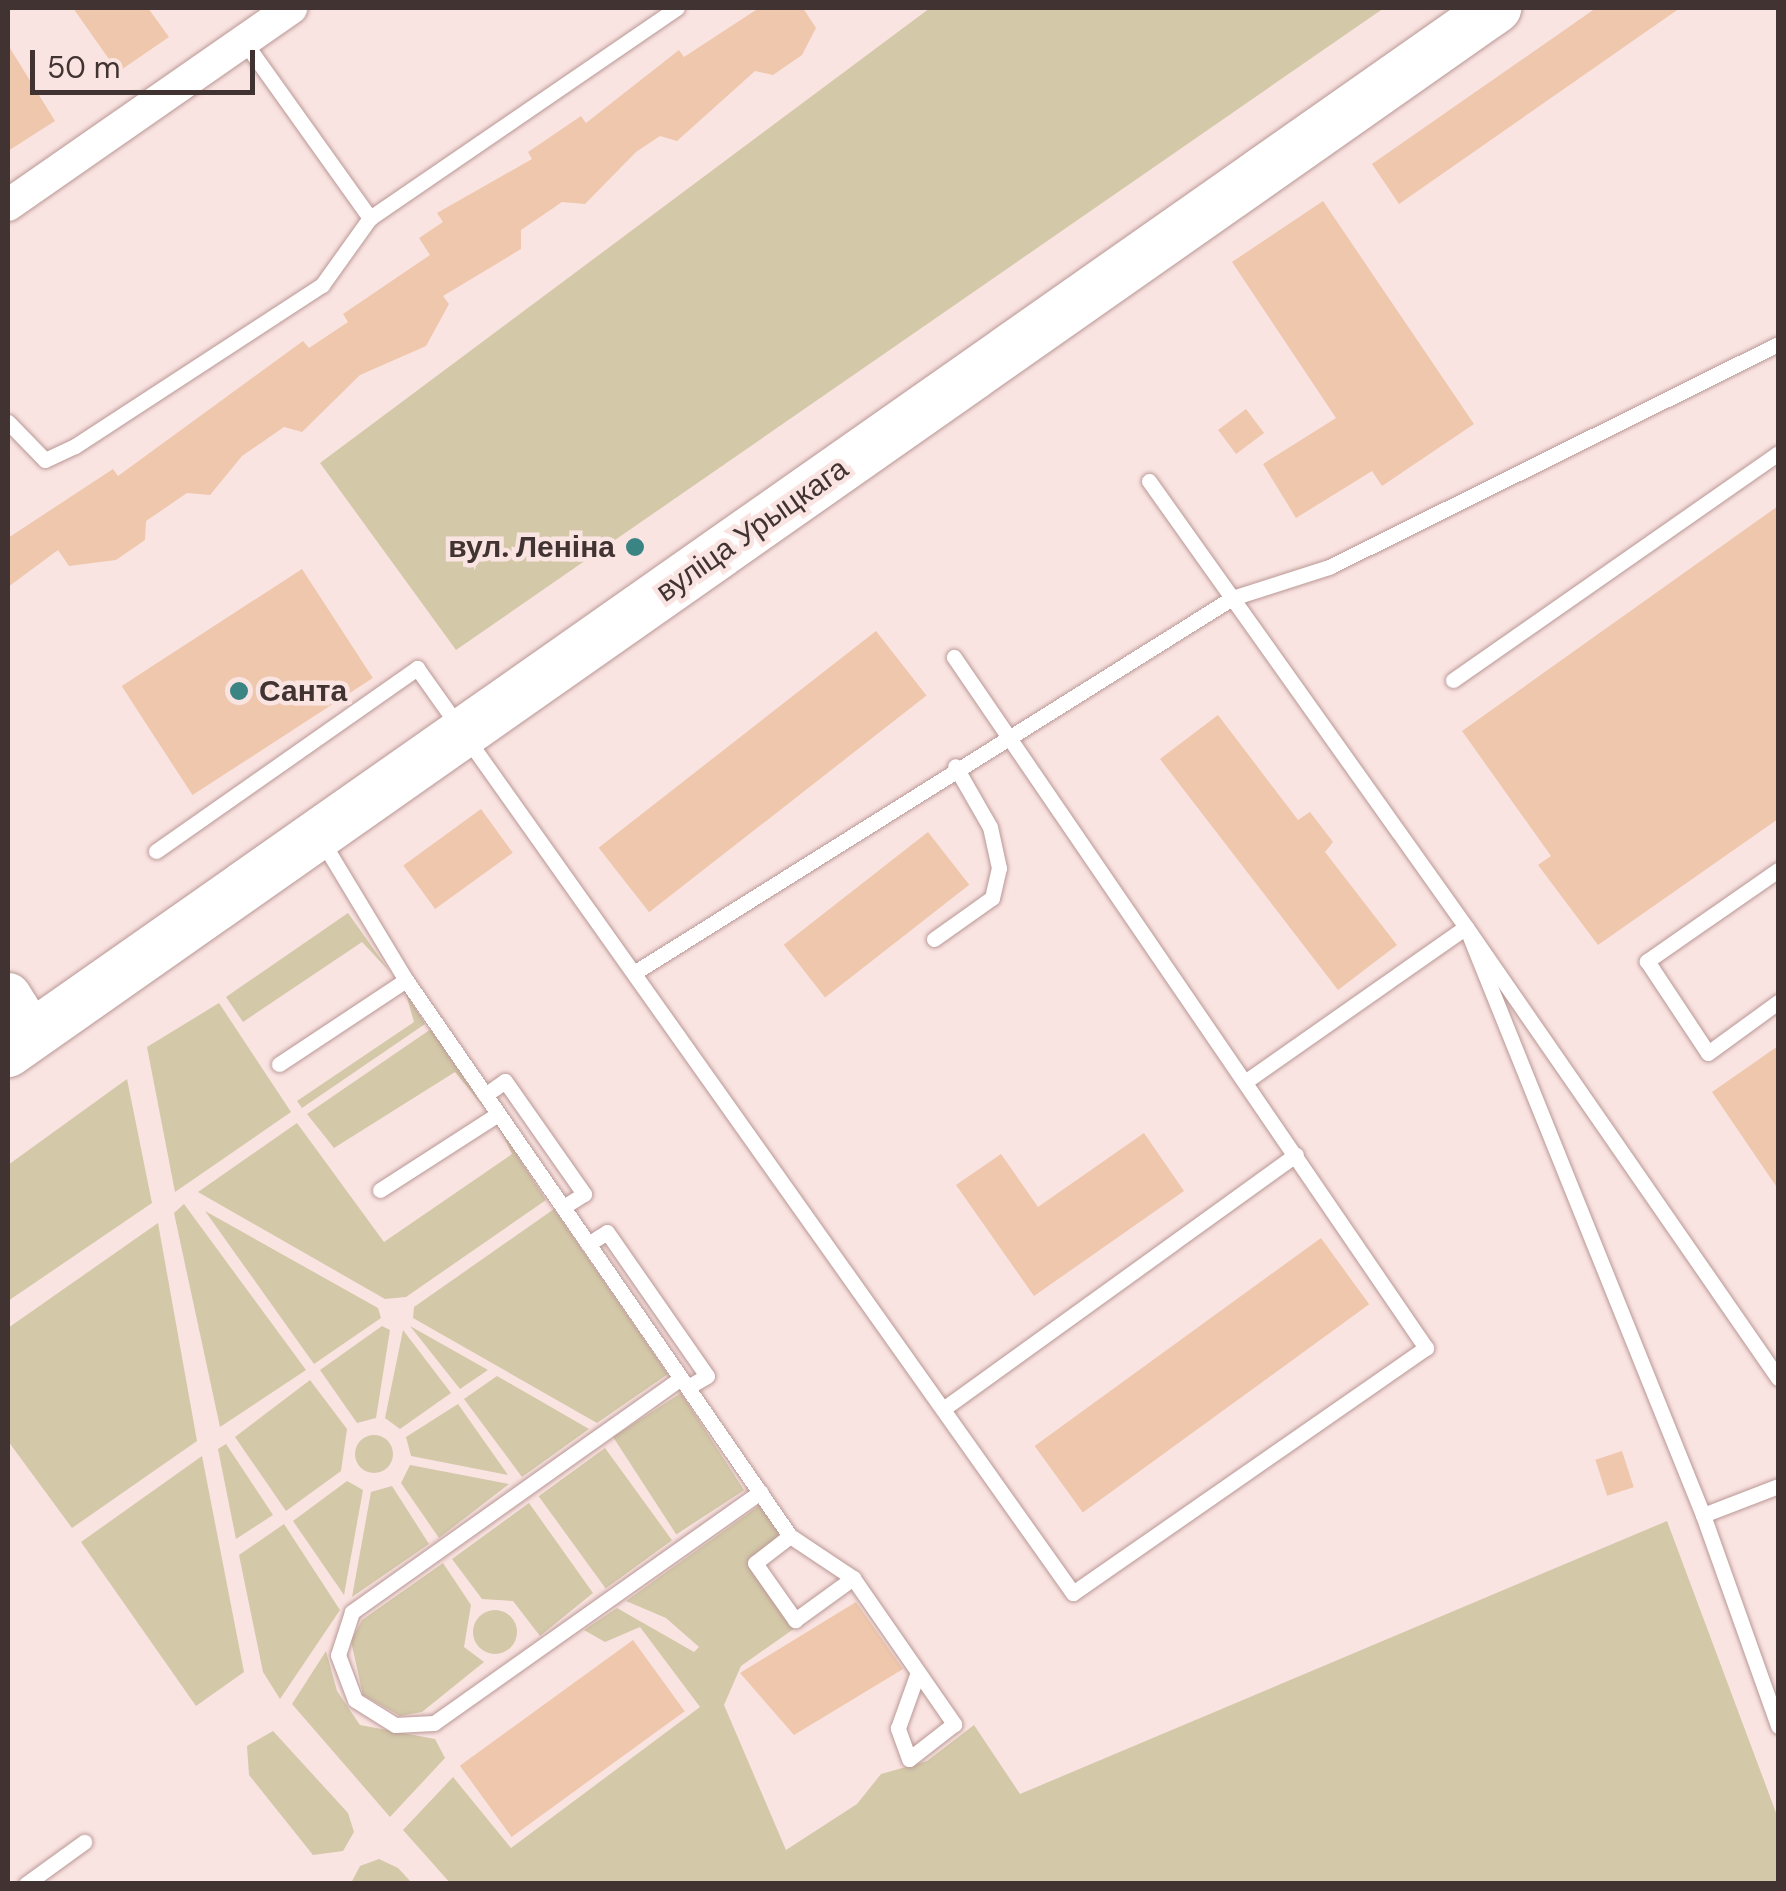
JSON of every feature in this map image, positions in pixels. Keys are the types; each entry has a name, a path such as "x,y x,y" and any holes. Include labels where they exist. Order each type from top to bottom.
{"main road":[{"name":"вуліца Урыцкага","path":"16,1027 317,834 1496,8"}],"street":[{"path":"8,205 291,8"}],"lane":[{"path":"8,422 45,460 74,446 322,285 370,218 677,8"},
{"path":"243,40 370,218"},
{"path":"637,972 1006,732 1232,598 1329,567 1778,344"},
{"path":"1452,680 1778,453"},
{"path":"1149,481 1466,927 1778,1378"},
{"path":"156,851 417,668 460,734 637,972 1072,1593 1426,1348 954,657"},
{"path":"934,939 992,898 999,868 990,827 956,766"},
{"path":"317,834 406,980 790,1536 853,1578 954,1724 909,1759 898,1728 918,1675"},
{"path":"1778,870 1647,961 1708,1053 1778,1002"},
{"path":"1246,1081 1466,927"},
{"path":"1466,927 1703,1515 1778,1726"},
{"path":"279,1064 406,980"},
{"path":"485,1094 505,1081 584,1194 563,1207"},
{"path":"380,1190 498,1114"},
{"path":"943,1409 1296,1154"},
{"path":"588,1244 607,1232 707,1376 684,1382 352,1612 338,1654 355,1700 395,1725 434,1723 760,1492"},
{"path":"1703,1515 1778,1486"},
{"path":"790,1536 756,1563 795,1620 853,1578"},
{"path":"26,1884 84,1842"}],"shaded area":[{"path":"930,8 1384,8 456,650 320,463"},
{"path":"348,913 390,972 362,942 243,1022 226,997"},
{"path":"405,991 425,1024 302,1108 297,1101 414,1022"},
{"path":"219,1003 291,1112 175,1192 147,1047"},
{"path":"431,1029 486,1110 455,1072 334,1148 307,1114"},
{"path":"127,1079 152,1203 8,1301 8,1165"},
{"path":"297,1123 384,1242 512,1154 498,1125 546,1200 406,1297 385,1299 198,1192"},
{"path":"184,1204 306,1370 220,1427 174,1213"},
{"path":"554,1209 668,1374 597,1423 413,1318 414,1307"},
{"path":"205,1211 378,1308 381,1318 314,1364"},
{"path":"158,1223 197,1441 72,1528 8,1441 8,1328"},
{"path":"382,1326 390,1330 376,1418 357,1423 320,1370"},
{"path":"410,1326 488,1370 460,1389"},
{"path":"403,1330 451,1393 400,1429 385,1418"},
{"path":"497,1376 589,1429 522,1477 464,1399"},
{"path":"310,1380 347,1429 341,1471 286,1511 235,1437"},
{"path":"681,1393 744,1490 676,1534 613,1437"},
{"path":"458,1404 508,1475 411,1456 406,1437"},
{"path":"374,1435 387,1441 393,1454 387,1467 374,1473 361,1467 355,1454 361,1441"},
{"path":"226,1444 273,1515 236,1539 218,1449"},
{"path":"605,1448 672,1540 606,1588 539,1496"},
{"path":"202,1456 244,1672 196,1706 81,1542"},
{"path":"410,1465 509,1484 439,1538 401,1483"},
{"path":"347,1481 363,1490 344,1595 293,1521"},
{"path":"392,1486 429,1544 352,1597 371,1492"},
{"path":"529,1503 593,1593 540,1636 513,1601 482,1599 452,1559"},
{"path":"760,1505 781,1536 749,1561 795,1628 741,1666 724,1705 786,1850 857,1804 881,1774 927,1761 974,1725 1020,1794 1667,1521 1778,1818 1778,1883 451,1884 403,1830 453,1777 511,1848 700,1707 640,1627 605,1642 584,1630 617,1608 694,1652 699,1647 666,1618 626,1601"},
{"path":"284,1524 340,1610 280,1699 263,1672 239,1555"},
{"path":"443,1563 471,1605 464,1647 484,1662 422,1712 400,1716 363,1695 351,1641 362,1620"},
{"path":"495,1610 511,1616 517,1632 511,1648 495,1654 479,1648 473,1632 479,1616"},
{"path":"326,1651 337,1691 360,1725 435,1739 445,1758 390,1817 292,1704"},
{"path":"273,1731 348,1813 354,1832 343,1851 313,1855 249,1775 247,1746"},
{"path":"379,1859 398,1868 412,1883 351,1883 360,1866"}],"building":[{"path":"73,8 148,8 169,37 118,72"},
{"path":"759,8 803,8 816,28 802,55 773,75 755,71 677,141 660,136 636,152 585,204 562,202 521,230 521,249 443,296 449,304 426,346 360,375 302,432 284,427 242,456 210,495 187,493 146,521 145,540 116,560 69,566 58,550 8,587 8,538 113,469 118,476 303,341 309,348 348,322 343,314 430,255 419,238 443,222 437,213 532,159 528,152 581,116 586,123 679,50 684,57"},
{"path":"1596,8 1680,8 1399,204 1372,164"},
{"path":"8,45 55,121 8,151"},
{"path":"1323,201 1474,424 1382,486 1372,471 1296,518 1263,464 1336,418 1232,262"},
{"path":"1246,409 1264,433 1236,454 1218,430"},
{"path":"1778,506 1778,819 1598,945 1538,865 1551,856 1462,731"},
{"path":"302,569 373,678 192,795 122,686"},
{"path":"876,631 926,696 649,912 599,848"},
{"path":"1218,715 1298,820 1310,812 1333,842 1325,852 1397,945 1338,990 1160,759"},
{"path":"481,809 513,853 435,909 403,865"},
{"path":"928,832 969,885 825,997 784,945"},
{"path":"1778,1046 1778,1189 1712,1092"},
{"path":"1144,1133 1184,1191 1034,1296 956,1185 1001,1154 1038,1207"},
{"path":"1321,1238 1369,1304 1083,1512 1035,1446"},
{"path":"1622,1451 1634,1487 1607,1496 1595,1460"},
{"path":"856,1602 903,1669 794,1735 740,1673"},
{"path":"633,1640 685,1711 512,1837 460,1766"}],"place":[{"name":"вул. Леніна","path":"635,547"},
{"name":"Санта","path":"239,691"}]}
